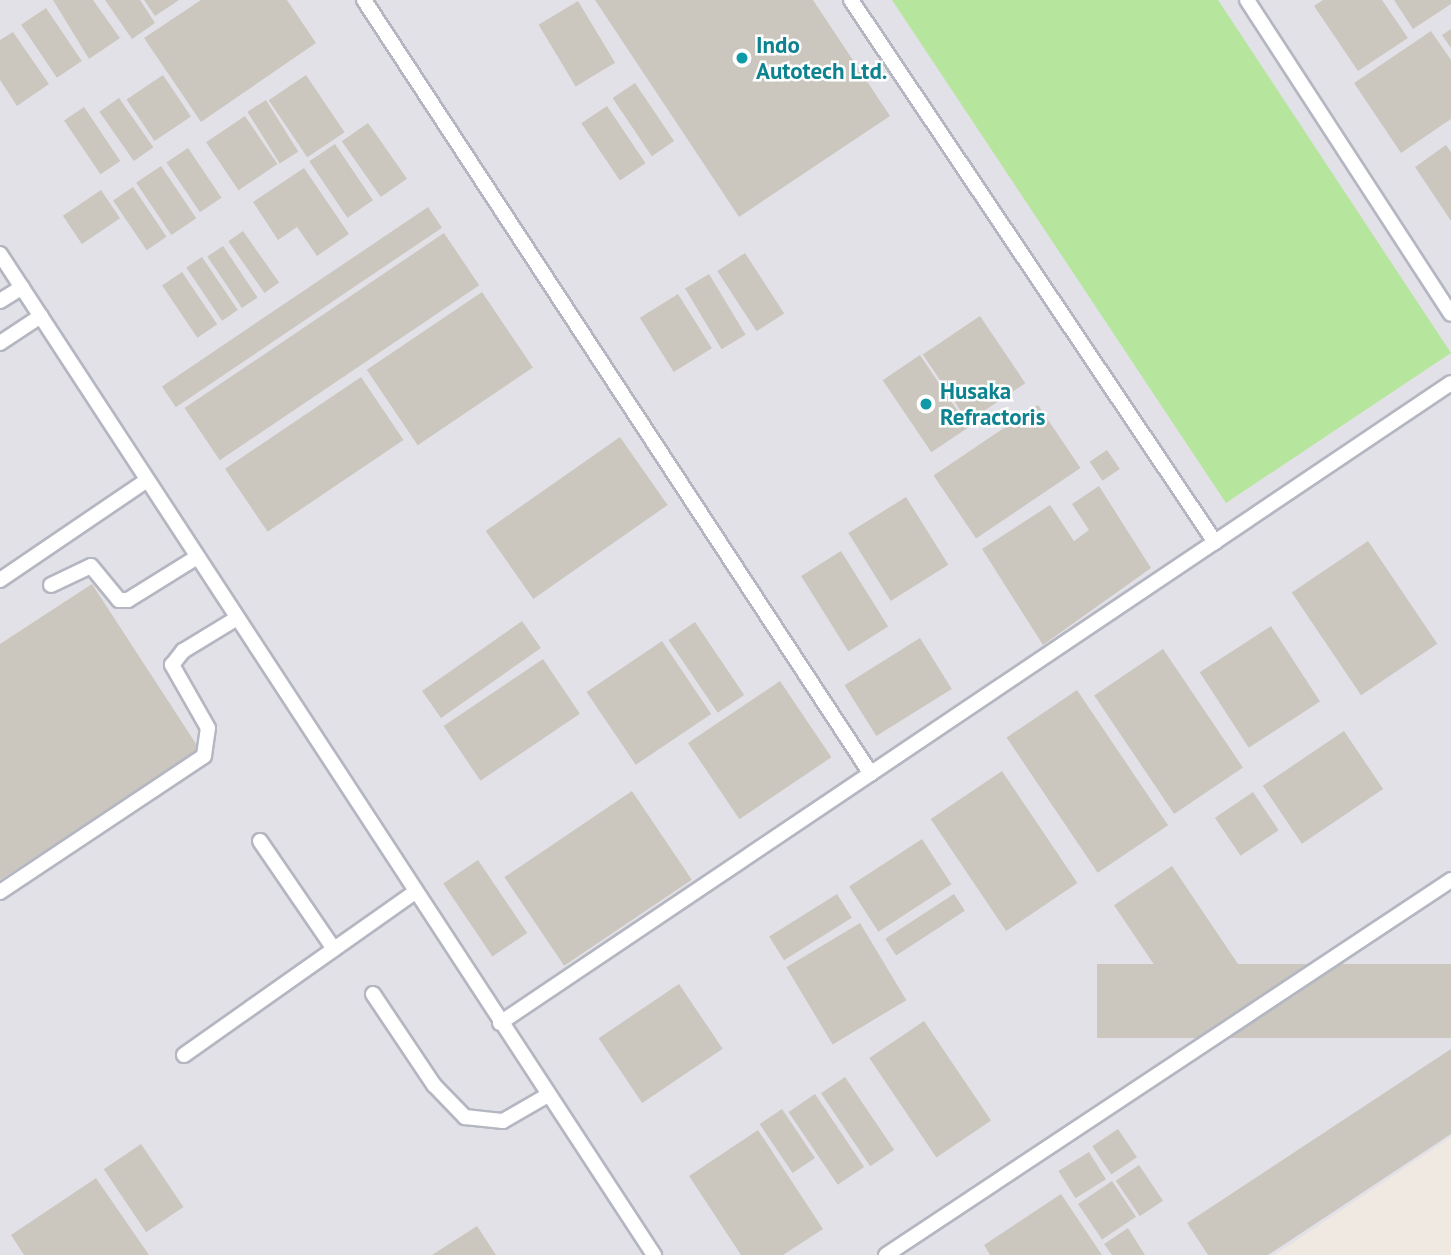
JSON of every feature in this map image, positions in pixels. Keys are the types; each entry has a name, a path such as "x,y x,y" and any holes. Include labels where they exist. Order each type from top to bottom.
{"lane":[{"path":"364,0 870,774"},
{"path":"852,0 1215,542"},
{"path":"1247,0 1451,314"},
{"path":"0,254 654,1255"},
{"path":"0,301 22,287"},
{"path":"0,343 41,316"},
{"path":"500,1023 1451,383"},
{"path":"0,580 147,480"},
{"path":"51,585 91,566 119,600 128,600 198,557"},
{"path":"0,892 204,756 208,729 172,666 183,651 237,618"},
{"path":"260,841 334,949"},
{"path":"886,1255 1451,880"},
{"path":"184,1055 415,892"},
{"path":"373,995 434,1085 465,1117 503,1121 548,1095"}],"shaded area":[{"path":"0,0 1451,0 1451,1137 1274,1255 0,1255"}],"green space":[{"path":"892,0 1218,0 1451,353 1226,503"}],"building":[{"path":"53,0 93,0 120,38 89,59"},
{"path":"105,0 140,0 155,23 132,39"},
{"path":"144,0 179,0 155,16"},
{"path":"201,0 287,0 316,43 201,122 144,38"},
{"name":"Indo Autotech Ltd.","path":"595,0 813,0 890,116 739,217"},
{"path":"1323,0 1382,0 1408,38 1358,71 1314,6"},
{"path":"1394,0 1451,0 1451,4 1413,29"},
{"path":"578,1 615,63 576,86 539,25"},
{"path":"46,8 82,61 57,78 21,25"},
{"path":"1451,29 1451,48 1442,35"},
{"path":"1431,31 1451,60 1451,119 1401,153 1354,83"},
{"path":"13,32 49,84 17,106 0,80 0,40"},
{"path":"163,75 191,116 154,141 127,100"},
{"path":"306,75 345,132 307,157 269,100"},
{"path":"635,83 674,141 652,156 613,98"},
{"path":"119,98 153,147 134,161 99,112"},
{"path":"266,100 298,152 280,163 247,112"},
{"path":"607,106 646,163 620,181 581,123"},
{"path":"84,107 120,161 100,174 64,120"},
{"path":"245,116 277,164 238,190 206,142"},
{"path":"368,123 407,179 381,197 342,141"},
{"path":"335,144 373,200 347,218 309,161"},
{"path":"1446,145 1451,152 1451,221 1415,167"},
{"path":"188,148 222,198 200,212 166,163"},
{"path":"161,166 196,218 171,235 136,183"},
{"path":"304,168 349,234 317,256 297,227 278,240 253,202"},
{"path":"133,187 167,237 147,250 113,200"},
{"path":"101,190 120,218 82,244 63,216"},
{"path":"428,207 442,228 176,407 162,387"},
{"path":"243,231 279,283 264,293 228,241"},
{"path":"444,233 479,285 220,460 185,408"},
{"path":"223,246 258,297 242,308 207,257"},
{"path":"745,253 784,313 757,331 717,271"},
{"path":"202,257 238,310 222,321 186,268"},
{"path":"182,272 217,324 197,338 162,285"},
{"path":"709,274 746,335 722,349 685,288"},
{"path":"482,292 533,367 418,445 367,370"},
{"path":"678,294 712,348 674,372 640,318"},
{"path":"980,316 1025,383 968,422 923,355"},
{"name":"Husaka Refractoris","path":"920,355 969,427 931,452 883,380"},
{"path":"361,377 403,440 268,532 225,469"},
{"path":"1038,405 1080,468 976,538 934,475"},
{"path":"620,437 668,505 533,599 486,531"},
{"path":"1107,450 1120,469 1102,481 1090,462"},
{"path":"1099,486 1151,568 1043,645 982,549 1050,505 1074,541 1089,530 1072,504"},
{"path":"906,497 948,565 891,601 848,533"},
{"path":"1368,541 1437,644 1361,695 1292,592"},
{"path":"841,551 888,626 848,651 801,576"},
{"path":"92,584 200,750 0,880 0,644"},
{"path":"522,621 541,648 441,718 422,691"},
{"path":"695,622 744,695 718,713 668,640"},
{"path":"1271,626 1320,701 1249,748 1200,672"},
{"path":"920,638 952,689 876,736 845,685"},
{"path":"662,641 711,714 636,765 587,692"},
{"path":"1163,649 1243,768 1174,814 1094,695"},
{"path":"543,659 580,714 480,781 444,726"},
{"path":"780,681 831,757 739,819 688,743"},
{"path":"1077,690 1168,825 1098,873 1007,738"},
{"path":"1344,731 1383,789 1302,844 1263,786"},
{"path":"1002,771 1077,883 1006,931 931,819"},
{"path":"632,791 692,880 564,966 504,877"},
{"path":"1253,792 1279,830 1241,856 1215,818"},
{"path":"922,839 951,884 878,932 849,886"},
{"path":"478,860 527,933 492,956 443,883"},
{"path":"1172,866 1240,967 1182,1006 1114,905"},
{"path":"837,894 852,918 784,960 769,936"},
{"path":"954,894 965,911 896,955 885,939"},
{"path":"860,923 906,1000 833,1044 786,967"},
{"path":"1097,964 1451,964 1451,1038 1097,1038"},
{"path":"679,984 723,1049 642,1103 599,1038"},
{"path":"924,1021 991,1120 936,1157 869,1058"},
{"path":"1451,1049 1451,1134 1268,1255 1208,1255 1187,1223"},
{"path":"845,1077 894,1150 870,1166 821,1093"},
{"path":"815,1094 864,1167 838,1185 788,1112"},
{"path":"782,1109 815,1158 793,1173 760,1124"},
{"path":"1118,1129 1137,1157 1111,1175 1092,1146"},
{"path":"758,1130 823,1229 783,1255 741,1255 689,1176"},
{"path":"141,1144 183,1207 146,1232 104,1169"},
{"path":"1089,1152 1106,1179 1075,1198 1058,1171"},
{"path":"1139,1165 1163,1201 1140,1216 1116,1181"},
{"path":"96,1178 149,1255 24,1255 11,1235"},
{"path":"1112,1181 1136,1217 1102,1240 1078,1204"},
{"path":"1061,1194 1102,1255 990,1255 984,1245"},
{"path":"477,1226 496,1255 432,1255"},
{"path":"1128,1228 1145,1255 1112,1255 1104,1244"}],"place":[{"name":"Indo Autotech Ltd.","path":"742,58"},
{"name":"Husaka Refractoris","path":"926,404"}]}
